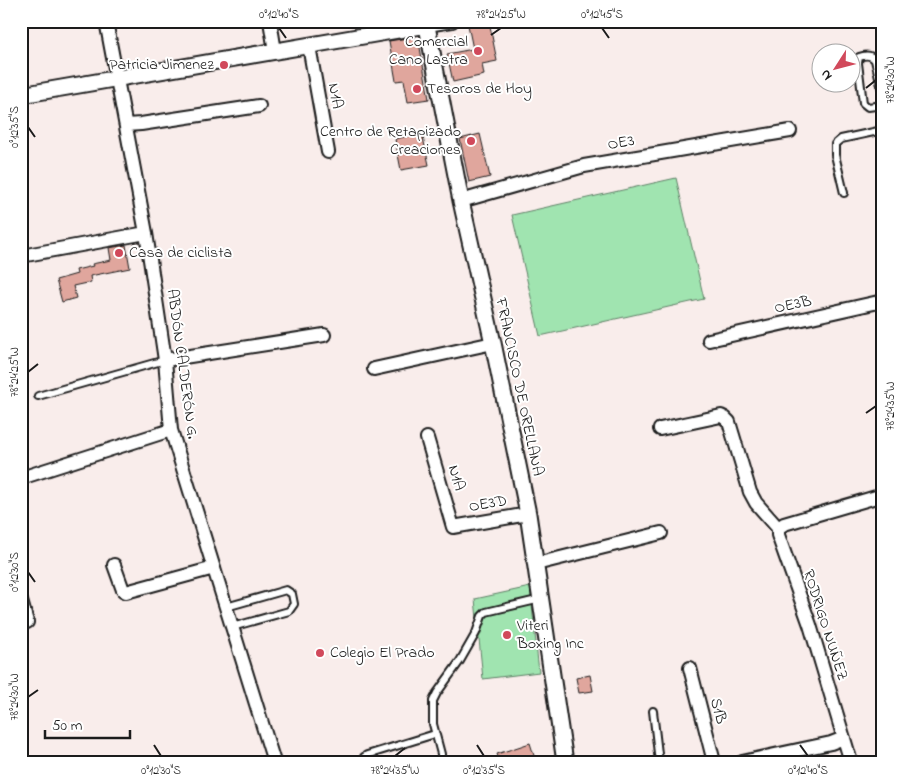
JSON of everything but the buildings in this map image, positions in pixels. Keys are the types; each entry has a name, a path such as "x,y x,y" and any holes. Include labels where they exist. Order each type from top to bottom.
{"street":[{"name":"ABDÓN CALDERÓN G.","path":"106,21 146,233 165,360 171,430 274,762"},
{"path":"270,21 275,52"},
{"path":"21,95 309,46 426,23 452,21"},
{"name":"FRANCISCO DE ORELLANA","path":"426,23 461,201 493,343 528,514 565,762"},
{"name":"N1A","path":"309,46 328,152"},
{"path":"126,125 259,106"},
{"name":"OE3","path":"461,201 584,166 790,131"},
{"path":"21,256 146,233"},
{"name":"OE3B","path":"710,340 883,302"},
{"path":"165,360 324,335"},
{"path":"374,369 493,343"},
{"path":"660,429 721,416 725,418 729,422 750,492 756,503 778,528 784,524 883,494"},
{"path":"21,478 171,430"},
{"name":"N1A","path":"427,438 453,527"},
{"name":"OE3D","path":"453,527 528,514"},
{"name":"RODRIGO NUÑEZ","path":"778,528 778,535 810,625 851,762"},
{"path":"536,564 661,533"},
{"path":"114,565 123,590 126,592 214,568"},
{"path":"21,601 27,622"},
{"name":"S1B","path":"690,668 714,762"},
{"path":"742,762 831,743 844,738"}],"lane":[{"path":"883,94 875,60 868,55 859,57 858,63 863,103 868,107 883,104"},
{"path":"844,193 834,144 841,138 883,130"},
{"path":"38,396 165,360"},
{"path":"226,607 275,592 286,590 292,594 294,604 288,611 232,627"},
{"path":"438,762 441,754 435,734 432,712 433,701 460,661 476,633 482,616 486,612 542,599"},
{"path":"653,711 659,762"},
{"path":"363,762 364,757 367,755 435,734"}],"green space":[{"path":"676,178 704,299 540,336 512,215"},
{"name":"Viteri Boxing Inc","path":"530,587 539,672 483,679 475,599"}],"place":[{"name":"Comercial Cano Lastra","path":"478,51"},
{"name":"Patricia Jimenez","path":"224,65"},
{"name":"Tesoros de Hoy","path":"417,89"},
{"name":"Centro de Retapizado Creaciones","path":"471,141"},
{"name":"Casa de ciclista","path":"119,253"},
{"name":"Viteri Boxing Inc","path":"507,635"},
{"name":"Colegio El Prado","path":"320,653"}]}
